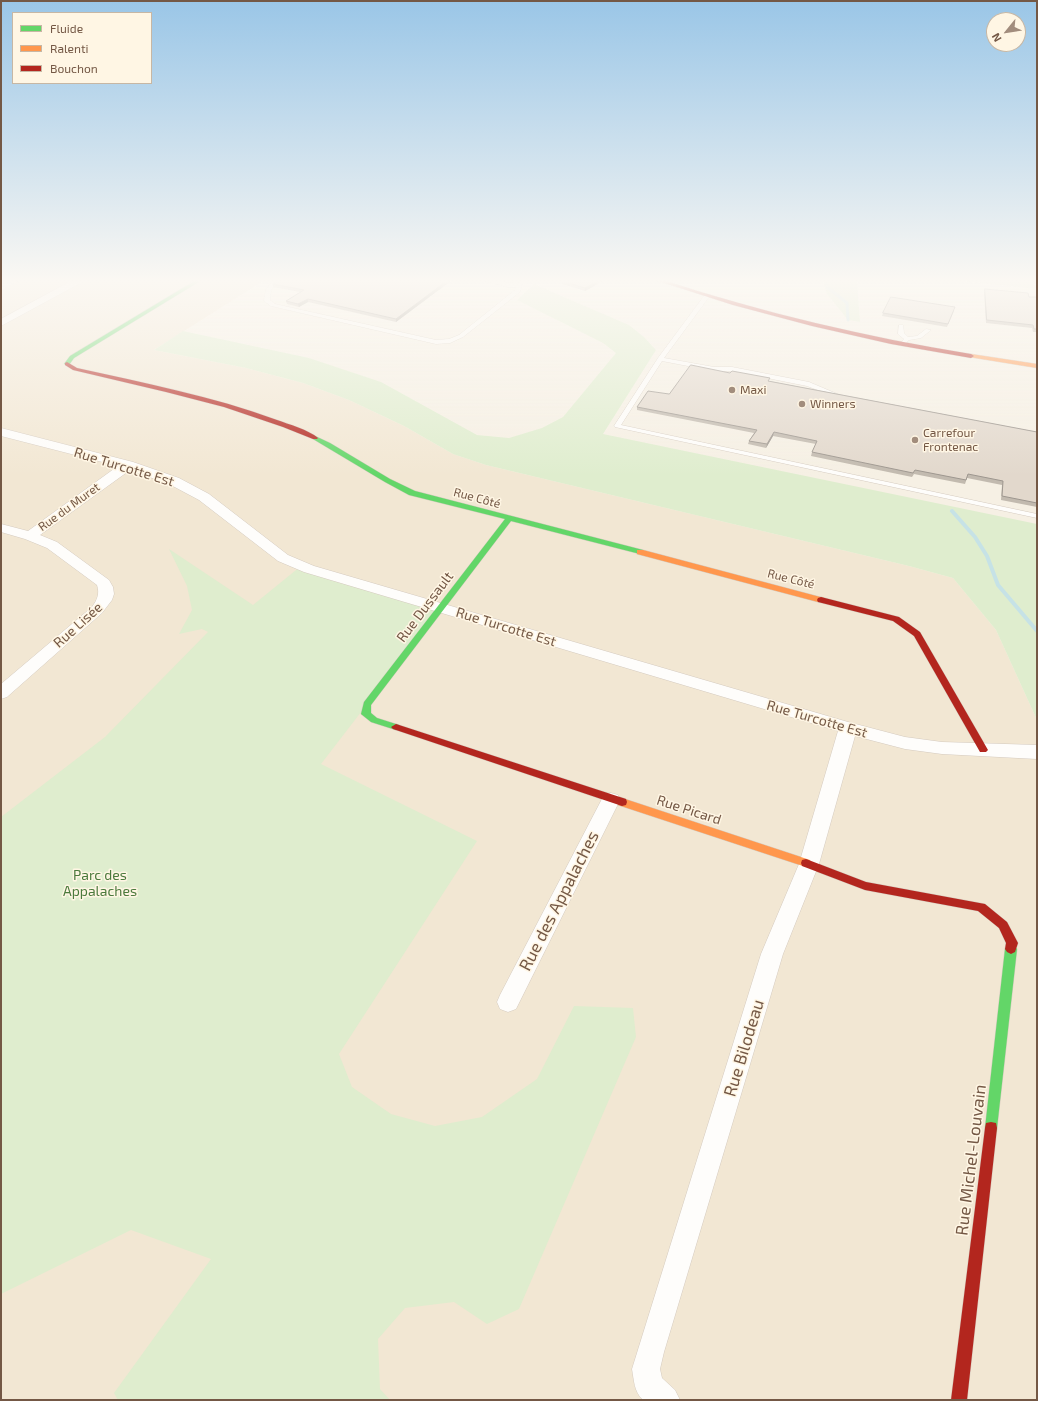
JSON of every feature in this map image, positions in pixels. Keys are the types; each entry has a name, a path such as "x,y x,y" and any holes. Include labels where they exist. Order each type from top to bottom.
{"street":[{"name":"Rue Côté","path":"91,345 72,357 67,364 75,369 216,401 252,412 314,437 412,494 896,619 917,634 983,750"},
{"path":"924,345 1037,366"},
{"name":"Rue Turcotte Est","path":"1,432 128,465 174,481 204,497 278,554 301,566 848,728 905,743 942,748 1037,752"},
{"name":"Rue du Muret","path":"30,536 128,465"},
{"name":"Rue Dussault","path":"366,714 368,704 509,519"},
{"name":"Rue Lisée","path":"1,528 30,536 52,545 94,574 104,583 108,592 105,601 97,610 1,693"},
{"name":"Rue Picard","path":"366,714 374,720 611,800 809,864 865,886 981,907 1003,925"},
{"name":"Rue Bilodeau","path":"665,1400 649,1386 646,1369 772,954 809,864 848,728"},
{"name":"Rue des Appalaches","path":"508,1002 611,800"},
{"name":"Rue Michel-Louvain","path":"959,1400 1012,943 1003,925"}],"lane":[{"path":"670,345 617,426 1037,516"},
{"path":"660,359 714,369 732,369 810,384 833,395 849,397"}],"shaded area":[{"path":"1,345 161,345 154,350 246,368 303,383 349,400 404,426 453,454 486,465 909,566 953,578 996,630 1037,720 1037,1400 1,1400"}],"green space":[{"path":"161,345 250,345 309,358 381,382 477,435 509,438 542,428 563,417 616,353 606,345 652,345 656,350 603,434 1037,524 1037,720 996,630 953,578 909,566 486,465 453,454 404,426 349,400 303,383 246,368 154,350"},
{"name":"Parc des Appalaches","path":"169,549 253,605 301,566 442,607 321,764 477,841 339,1054 352,1087 391,1114 435,1126 482,1117 537,1079 574,1006 633,1008 636,1037 519,1309 487,1324 454,1302 405,1308 378,1339 380,1389 390,1400 118,1400 114,1393 211,1259 131,1230 1,1294 1,817 105,737 208,632 202,629 179,634 192,610 187,586"}],"building":[{"name":"Carrefour Frontenac","path":"691,365 730,373 732,371 770,378 768,381 1037,432 1037,503 1002,496 1003,481 968,474 966,480 915,470 913,473 812,452 817,441 774,432 767,444 749,441 757,430 637,407 648,391 669,394"}],"waterway":[{"path":"952,511 975,537 987,556 998,585 1037,631"}],"traffic: fast":[{"path":"67,364 72,357 91,345"},
{"path":"315,438 412,493 640,552"},
{"path":"396,727 374,720 366,714 367,704 509,519"},
{"path":"991,1128 1011,949"}],"traffic: slow":[{"path":"971,356 1037,366"},
{"path":"640,552 821,600"},
{"path":"622,802 806,863"}],"traffic: jam":[{"path":"910,345 971,356"},
{"path":"67,364 75,369 226,405 286,425 315,438"},
{"path":"821,600 896,619 917,634 983,750"},
{"path":"396,727 622,802"},
{"path":"806,863 865,886 981,907 1003,925 1012,943 1011,949"},
{"path":"959,1400 991,1128"}],"place":[{"name":"Maxi","path":"732,390"},
{"name":"Winners","path":"802,404"},
{"name":"Carrefour Frontenac","path":"915,440"}]}
